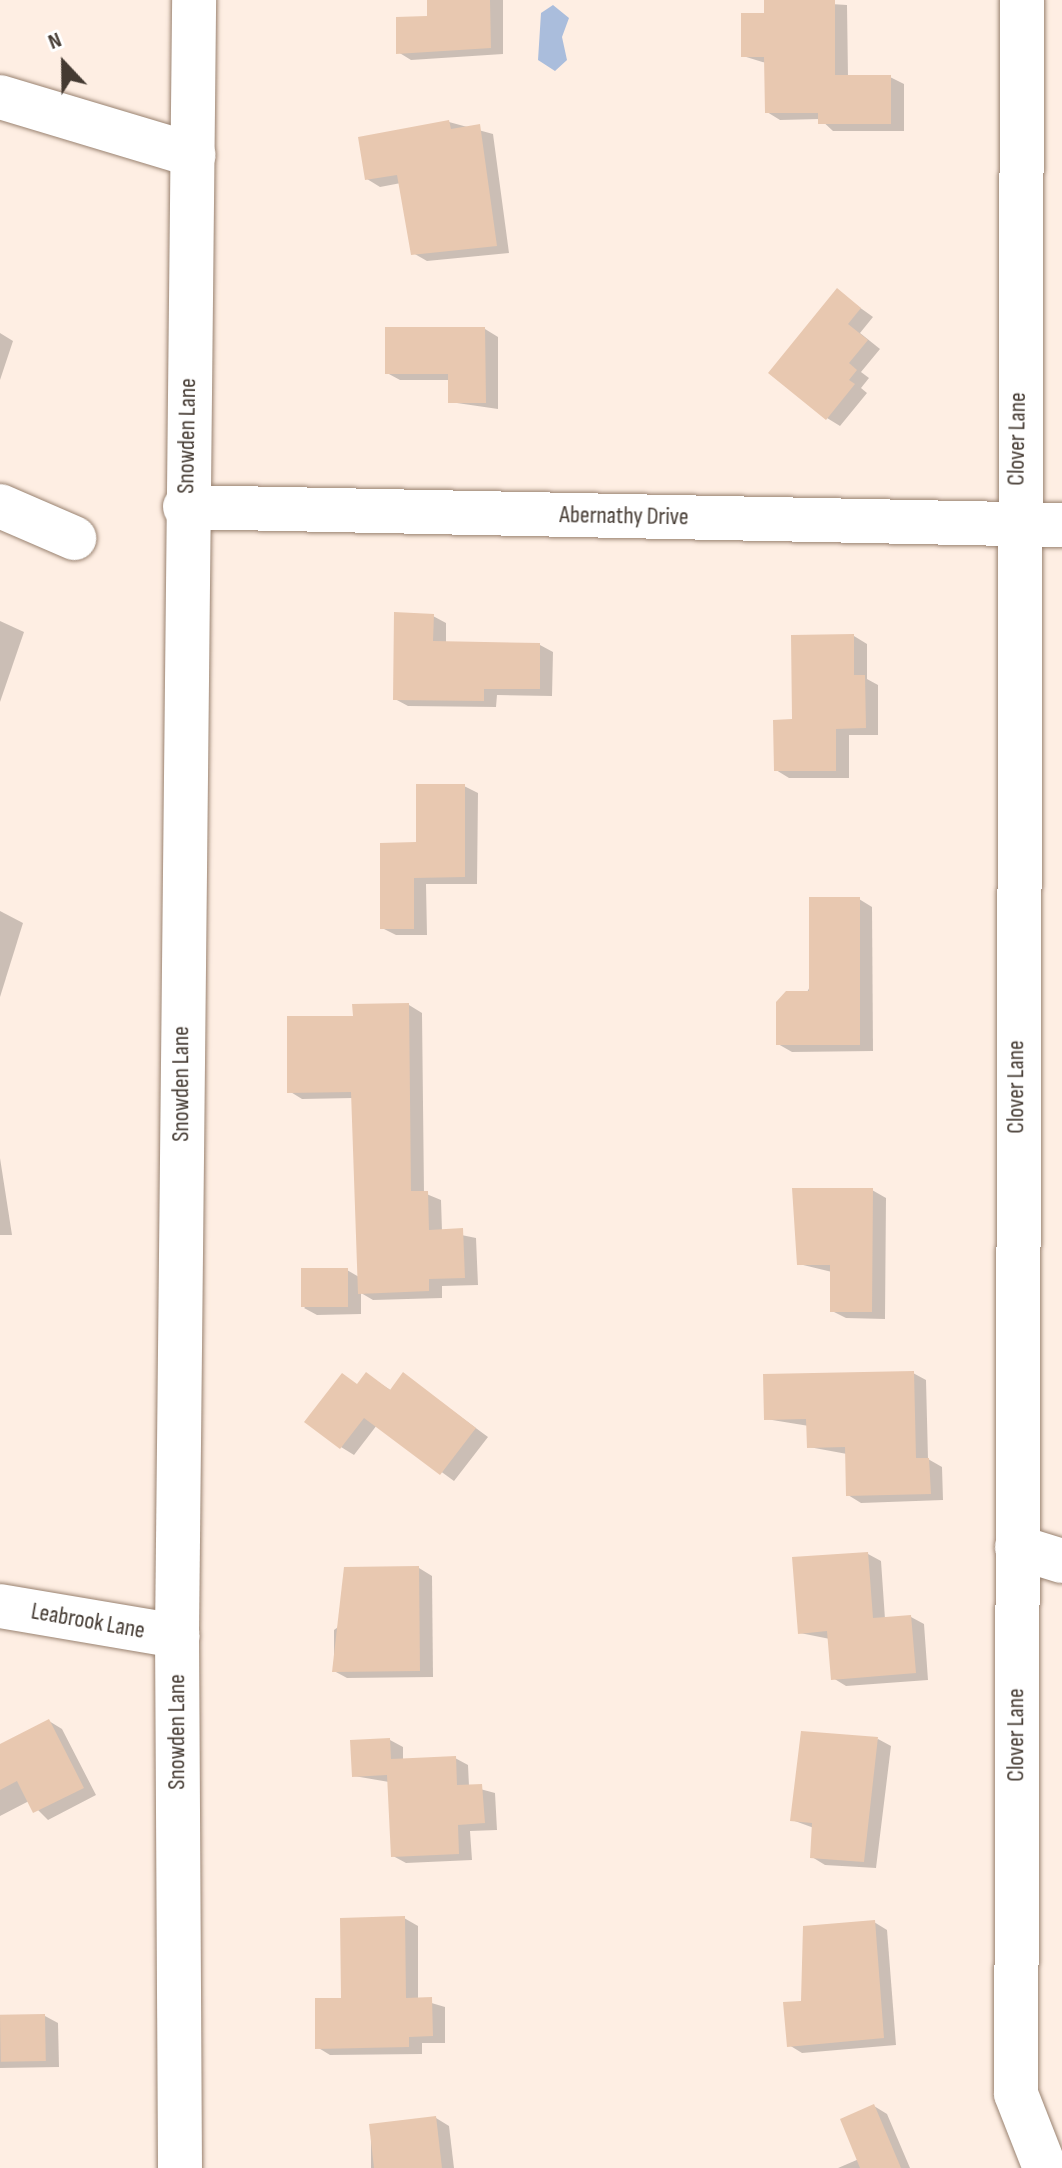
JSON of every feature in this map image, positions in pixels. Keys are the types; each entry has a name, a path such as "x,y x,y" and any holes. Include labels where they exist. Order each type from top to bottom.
{"street":[{"name":"Snowden Lane","path":"180,2168 177,1636 185,507 194,0"},
{"name":"Clover Lane","path":"1022,0 1016,524 1016,2094 1045,2168"},
{"path":"0,97 193,155"},
{"path":"0,506 74,538"},
{"name":"Abernathy Drive","path":"185,507 1062,525"},
{"path":"1017,1547 1062,1561"},
{"name":"Leabrook Lane","path":"0,1606 177,1636"}],"water":[{"path":"553,5 569,18 562,37 567,60 555,71 538,60 541,13"}],"building":[{"path":"427,0 490,0 491,48 396,54 396,17 427,16"},
{"path":"764,0 835,0 835,75 891,75 891,124 818,124 818,113 765,113 764,57 741,57 741,13 764,13"},
{"path":"449,120 451,129 480,124 497,246 411,255 397,175 365,180 358,137"},
{"path":"837,288 861,308 848,324 868,340 849,363 857,370 849,380 855,384 826,420 768,373"},
{"path":"385,327 485,327 486,403 448,403 448,374 385,374"},
{"path":"394,612 434,614 433,641 540,643 540,689 484,689 484,701 393,700"},
{"path":"854,634 854,675 865,675 866,728 836,729 836,771 774,771 773,720 792,719 791,635"},
{"path":"416,784 465,784 465,877 414,878 414,929 380,929 380,843 416,842"},
{"path":"809,897 860,897 860,1045 776,1045 776,1002 786,991 809,991"},
{"path":"409,1003 411,1191 428,1191 429,1230 463,1228 465,1278 429,1279 429,1291 358,1294 351,1092 287,1093 287,1016 353,1016 352,1004"},
{"path":"792,1188 873,1188 872,1312 830,1312 830,1265 797,1265"},
{"path":"301,1268 348,1268 348,1307 301,1307"},
{"path":"914,1371 916,1458 929,1458 931,1494 846,1496 845,1447 807,1448 806,1419 764,1420 763,1374"},
{"path":"366,1372 390,1390 403,1372 476,1428 440,1475 364,1418 340,1449 304,1422 342,1373 357,1384"},
{"path":"868,1552 873,1618 911,1615 916,1673 831,1680 827,1631 798,1634 792,1557"},
{"path":"419,1566 420,1671 332,1672 344,1567"},
{"path":"49,1719 84,1788 33,1813 17,1781 0,1790 0,1744"},
{"path":"801,1731 878,1737 864,1862 810,1858 812,1823 790,1821"},
{"path":"390,1738 391,1759 456,1756 457,1785 482,1784 485,1823 458,1825 459,1854 391,1857 387,1775 352,1777 350,1740"},
{"path":"405,1916 406,1998 432,1997 433,2036 409,2037 409,2047 315,2049 315,1998 341,1998 340,1918"},
{"path":"875,1920 884,2038 787,2047 783,2002 801,2001 803,1926"},
{"path":"45,2014 46,2061 1,2062 0,2015"},
{"path":"874,2104 901,2168 860,2168 840,2119"},
{"path":"436,2116 442,2168 374,2168 369,2124"}]}
